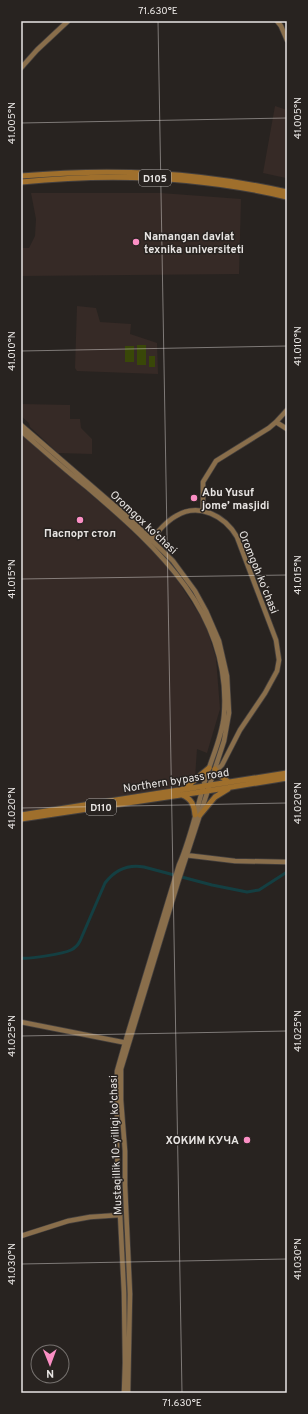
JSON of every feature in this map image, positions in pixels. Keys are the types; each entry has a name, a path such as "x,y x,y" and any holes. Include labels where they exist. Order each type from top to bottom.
{"main road":[{"path":"21,68 36,50 68,21"},
{"path":"277,21 287,40"},
{"name":"D105","path":"21,176 126,171 200,176 242,182 287,192"},
{"name":"D105","path":"21,182 56,178 86,177 157,178 226,185 287,197"},
{"path":"203,511 203,482 216,461 259,435 276,422 287,410"},
{"path":"276,422 287,429"},
{"name":"Oromgox ko‘chasi","path":"21,425 151,539 173,561 195,591 206,611 219,641 227,676 229,705 226,728 218,750"},
{"name":"Oromgox ko‘chasi","path":"21,431 112,509 142,537 177,573 196,601 214,640 222,673 224,714 218,750"},
{"name":"Oromgoh koʻchasi","path":"151,539 163,526 177,515 186,512 211,512 226,522 237,536 272,629 279,655 279,665 273,680 240,730 222,766 215,769"},
{"path":"205,792 203,786 209,768 218,750"},
{"path":"205,792 210,785 215,769 218,750"},
{"path":"209,768 182,793 191,800 198,815 215,797 230,785 215,769"},
{"name":"Northern bypass road","path":"21,815 182,793 205,792 287,773"},
{"name":"Northern bypass road","path":"21,819 182,793 203,786 230,785 287,778"},
{"name":"Mustaqillik 10-yilligi ko'chasi","path":"125,1392 124,1293 117,1153 117,1071 126,1043 142,1003 176,881 205,792"},
{"path":"185,855 235,861 287,862"},
{"path":"21,1022 126,1043"},
{"name":"Mustaqillik 10-yilligi ko'chasi","path":"125,1392 130,1294 121,1069 126,1043"},
{"path":"21,1236 68,1221 90,1217 120,1215"}],"shaded area":[{"path":"275,106 287,110 287,186 285,185 286,178 263,173"},
{"name":"Namangan davlat texnika universiteti","path":"31,193 161,193 241,199 239,274 22,276 21,292 21,248 29,248 35,236 36,219"},
{"path":"77,306 96,308 100,322 131,324 130,334 157,343 158,374 77,371 75,368"},
{"path":"21,404 70,405 70,419 80,419 81,428 92,439 92,454 58,453 30,427 29,423 21,417"},
{"path":"21,433 118,518 169,567 205,623 216,658 220,709 207,753 197,749 195,778 181,786 21,812"}],"green space":[{"path":"137,345 146,345 146,365 137,365"},
{"path":"125,346 134,346 134,362 125,362"},
{"path":"149,356 155,356 155,367 149,367"}],"waterway":[{"path":"21,958 54,955 67,952 75,947 80,941 105,883 117,871 127,867 144,867 212,885 247,892 259,890 287,872"}],"place":[{"name":"Namangan davlat texnika universiteti","path":"136,242"},
{"name":"Abu Yusuf jome’ masjidi","path":"194,498"},
{"name":"Паспорт стол","path":"80,520"},
{"name":"ХОКИМ КУЧА","path":"247,1140"}]}
